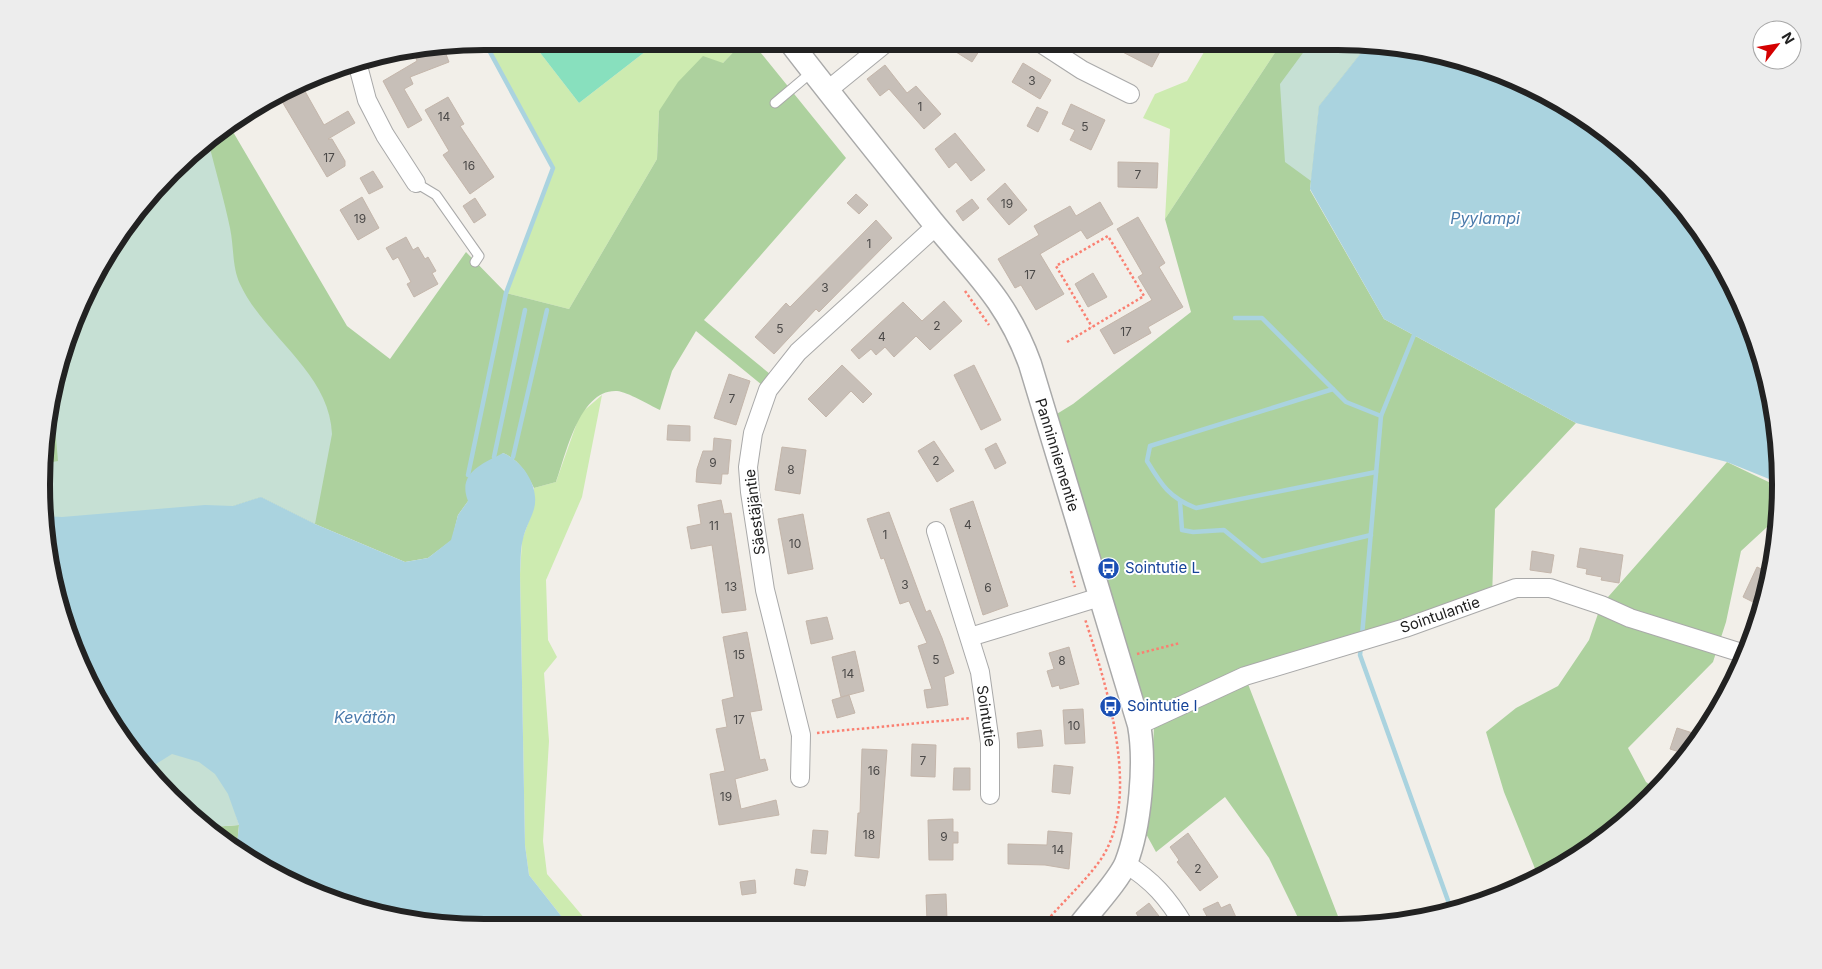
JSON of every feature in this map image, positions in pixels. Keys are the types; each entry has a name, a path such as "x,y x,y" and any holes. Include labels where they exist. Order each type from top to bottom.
{"street":[{"name":"Panninniementie","path":"788,50 813,71 936,226 993,292 1011,319 1030,364 1089,600 1119,660 1139,725 1142,774 1135,827 1126,864 1085,919"},
{"path":"828,90 877,50"},
{"path":"1052,50 1082,70 1130,94"},
{"path":"360,69 367,100 385,134 416,183"},
{"name":"Säestäjäntie","path":"800,778 801,735 765,590 750,492 748,467 753,433 768,390 798,352 936,226"},
{"name":"Sointutie","path":"936,530 980,672 991,753 990,796"},
{"name":"Sointulantie","path":"1139,725 1245,676 1405,628 1516,588 1550,588 1600,605 1630,618 1739,652"},
{"path":"970,637 1089,600"},
{"path":"1126,864 1146,876 1160,890 1180,919"}],"lane":[{"path":"775,103 813,71"},
{"path":"416,183 436,195 479,256 475,262"}],"path":[{"path":"1067,342 1092,328 1144,296 1108,236 1056,266 1092,328"},
{"path":"961,286 993,330"},
{"path":"1049,919 1100,861 1112,834 1120,799 1118,753 1111,706 1089,600 1071,568"},
{"path":"1119,660 1180,643"},
{"path":"801,735 986,716"}],"green space":[{"path":"489,50 538,50 579,103 647,50 735,50 723,63 659,111 657,159 569,309 506,293 553,168"},
{"path":"538,50 647,50 579,103"},
{"path":"735,50 758,50 846,158 704,320 770,374 762,385 696,331 672,371 660,410 622,392 604,393 593,401 576,426 556,482 534,488 522,467 503,453 458,515 452,540 428,558 405,562 315,524 261,497 233,506 51,514 51,456 58,400 73,345 95,292 123,243 158,198 198,158 232,131 347,326 390,359 466,252 506,293 569,309 657,159 659,111 678,82 703,56 723,63"},
{"path":"1205,50 1277,50 1165,219 1170,129 1143,118 1155,94 1187,81"},
{"path":"1277,50 1363,51 1319,106 1310,190 1384,319 1576,423 1495,509 1492,597 1245,676 1139,725 1047,420 1073,404 1191,312 1165,219"},
{"path":"1305,50 1363,51 1319,106 1311,181 1285,162 1280,84"},
{"path":"210,148 228,217 233,257 240,284 264,321 308,373 320,392 328,412 332,434 315,524 261,497 233,506 54,543 51,513 51,462 58,461 55,423 58,400 73,345 95,292 123,243 140,220 177,177"},
{"path":"602,395 582,497 546,580 548,640 557,657 544,673 549,741 543,841 547,874 585,919 564,919 529,875 525,845 520,574 522,540 534,507 534,488 556,482 580,414"},
{"path":"1727,462 1772,484 1770,525 1741,551 1726,622 1713,662 1628,748 1646,782 1651,786 1602,829 1579,846 1536,871 1504,792 1486,732 1516,708 1558,686 1589,640 1601,605"},
{"path":"1248,684 1339,919 1299,919 1269,858 1225,797 1156,852 1145,832 1151,789 1154,727"},
{"path":"140,749 219,758 239,825 217,827 177,792"},
{"path":"239,825 237,842 220,829 217,827"}],"water":[{"name":"Pyylampi","path":"1363,51 1422,58 1477,73 1530,95 1579,123 1624,158 1664,198 1699,243 1714,267 1739,318 1749,345 1764,400 1772,480 1727,462 1576,423 1384,319 1310,189 1319,106"},
{"name":"Kevätön","path":"503,453 510,457 523,468 532,484 534,492 534,509 522,543 520,574 525,845 529,875 564,919 456,918 400,911 345,896 318,886 267,861 243,846 237,842 239,825 228,794 215,774 199,762 172,754 154,766 123,726 108,702 83,651 73,624 58,569 51,516 205,505 233,506 261,497 315,524 405,562 428,558 451,540 458,515 468,501 465,491 469,476 487,461"}],"building":[{"path":"953,50 980,50 972,62"},
{"path":"1119,50 1161,50 1152,67"},
{"path":"445,52 449,62 410,77 413,84 404,89 422,120 408,128 383,81 417,61 415,56"},
{"path":"1023,63 1051,80 1040,99 1012,82"},
{"path":"885,65 907,93 916,86 941,114 924,129 889,89 880,96 867,79"},
{"path":"304,89 324,125 348,111 355,123 328,139 332,139 345,161 345,166 327,177 281,100"},
{"path":"448,97 464,124 460,126 494,177 470,194 443,155 449,151 425,110"},
{"path":"1071,104 1105,120 1091,150 1070,140 1075,130 1062,124"},
{"path":"1037,107 1048,112 1038,132 1027,126"},
{"path":"955,133 985,170 971,181 956,162 949,168 935,149"},
{"path":"1118,162 1158,163 1157,188 1118,187"},
{"path":"373,171 383,187 369,194 360,178"},
{"path":"1005,183 1027,210 1009,225 987,199"},
{"path":"856,194 868,205 859,214 847,203"},
{"path":"362,197 379,228 358,240 340,210"},
{"path":"475,198 486,215 474,223 463,206"},
{"path":"972,199 979,208 963,221 956,211"},
{"path":"1100,202 1113,224 1087,239 1081,230 1040,254 1064,294 1036,310 1021,285 1015,288 998,259 1039,235 1034,226 1070,206 1076,216"},
{"path":"1138,217 1165,263 1159,267 1183,307 1148,327 1151,333 1114,354 1100,330 1152,300 1138,277 1143,274 1117,229"},
{"path":"876,220 892,238 819,312 816,309 774,354 755,337 786,303 790,307"},
{"path":"406,237 413,250 418,247 425,259 428,257 436,271 432,273 438,284 414,297 407,284 411,282 398,257 393,260 386,248"},
{"path":"1093,273 1107,297 1088,307 1075,284"},
{"path":"944,301 962,321 930,350 916,336 894,357 885,347 876,355 871,349 859,359 851,350 903,302 922,321"},
{"path":"842,365 872,394 863,403 851,391 826,417 808,399"},
{"path":"974,365 1001,420 981,430 954,375"},
{"path":"729,374 750,381 736,425 714,418"},
{"path":"668,425 690,426 690,441 667,440"},
{"path":"714,438 731,440 728,474 722,474 721,484 696,482 697,469 703,451 713,451"},
{"path":"934,441 954,471 937,482 918,451"},
{"path":"996,443 1006,463 995,469 985,449"},
{"path":"782,447 806,450 800,494 775,490"},
{"path":"721,500 724,514 731,513 746,610 722,613 712,545 691,549 687,527 701,524 698,505"},
{"path":"973,501 1008,606 983,615 950,509"},
{"path":"889,512 926,612 930,610 954,673 944,677 948,705 927,708 924,690 932,689 918,646 927,643 909,601 900,604 884,558 881,559 867,519"},
{"path":"803,514 813,569 788,574 778,519"},
{"path":"1580,548 1623,555 1619,583 1601,580 1602,577 1586,574 1587,569 1577,567"},
{"path":"1532,551 1554,555 1551,573 1530,570"},
{"path":"1757,567 1764,570 1755,603 1743,597"},
{"path":"827,617 833,639 811,644 806,621"},
{"path":"747,632 762,710 750,712 760,760 765,759 768,770 735,779 741,809 776,800 779,815 719,825 710,774 725,771 716,729 727,727 722,700 734,697 723,637"},
{"path":"1069,647 1079,684 1060,689 1059,685 1052,687 1047,671 1054,669 1049,653"},
{"path":"855,651 864,691 841,697 832,657"},
{"path":"849,695 855,713 837,718 832,700"},
{"path":"1083,709 1085,743 1065,744 1063,710"},
{"path":"1677,728 1694,733 1680,752 1670,749"},
{"path":"1041,730 1043,746 1018,748 1017,733"},
{"path":"912,744 936,745 935,777 911,776"},
{"path":"862,749 887,750 879,858 855,856 858,813 860,813"},
{"path":"1054,765 1073,767 1070,794 1052,792"},
{"path":"954,768 970,768 970,790 953,790"},
{"path":"953,819 953,832 958,832 958,843 953,843 953,860 929,860 928,820"},
{"path":"813,830 828,831 826,854 811,853"},
{"path":"1048,831 1072,833 1069,869 1045,865 1008,864 1008,844 1047,845"},
{"path":"1188,833 1218,877 1200,891 1177,862 1179,860 1170,847"},
{"path":"796,869 808,871 805,886 794,884"},
{"path":"755,880 756,893 742,895 740,882"},
{"path":"946,894 947,919 927,919 926,895"},
{"path":"1218,902 1221,908 1230,904 1237,919 1208,919 1203,909"},
{"path":"1149,903 1161,919 1140,919 1136,913"}],"waterway":[{"path":"468,475 506,293 553,168 489,50"},
{"path":"494,457 525,310"},
{"path":"513,457 547,310"},
{"path":"1235,318 1262,318 1346,402 1381,416"},
{"path":"1362,636 1381,416 1414,335"},
{"path":"1333,389 1150,446 1147,461 1172,495 1196,508 1376,472"},
{"path":"1180,502 1182,530 1193,532 1224,530 1262,561 1371,535"},
{"path":"1361,646 1360,655 1449,904"}],"place":[{"name":"Sointutie L","path":"1109,568"},
{"name":"Sointutie I","path":"1111,706"}]}
